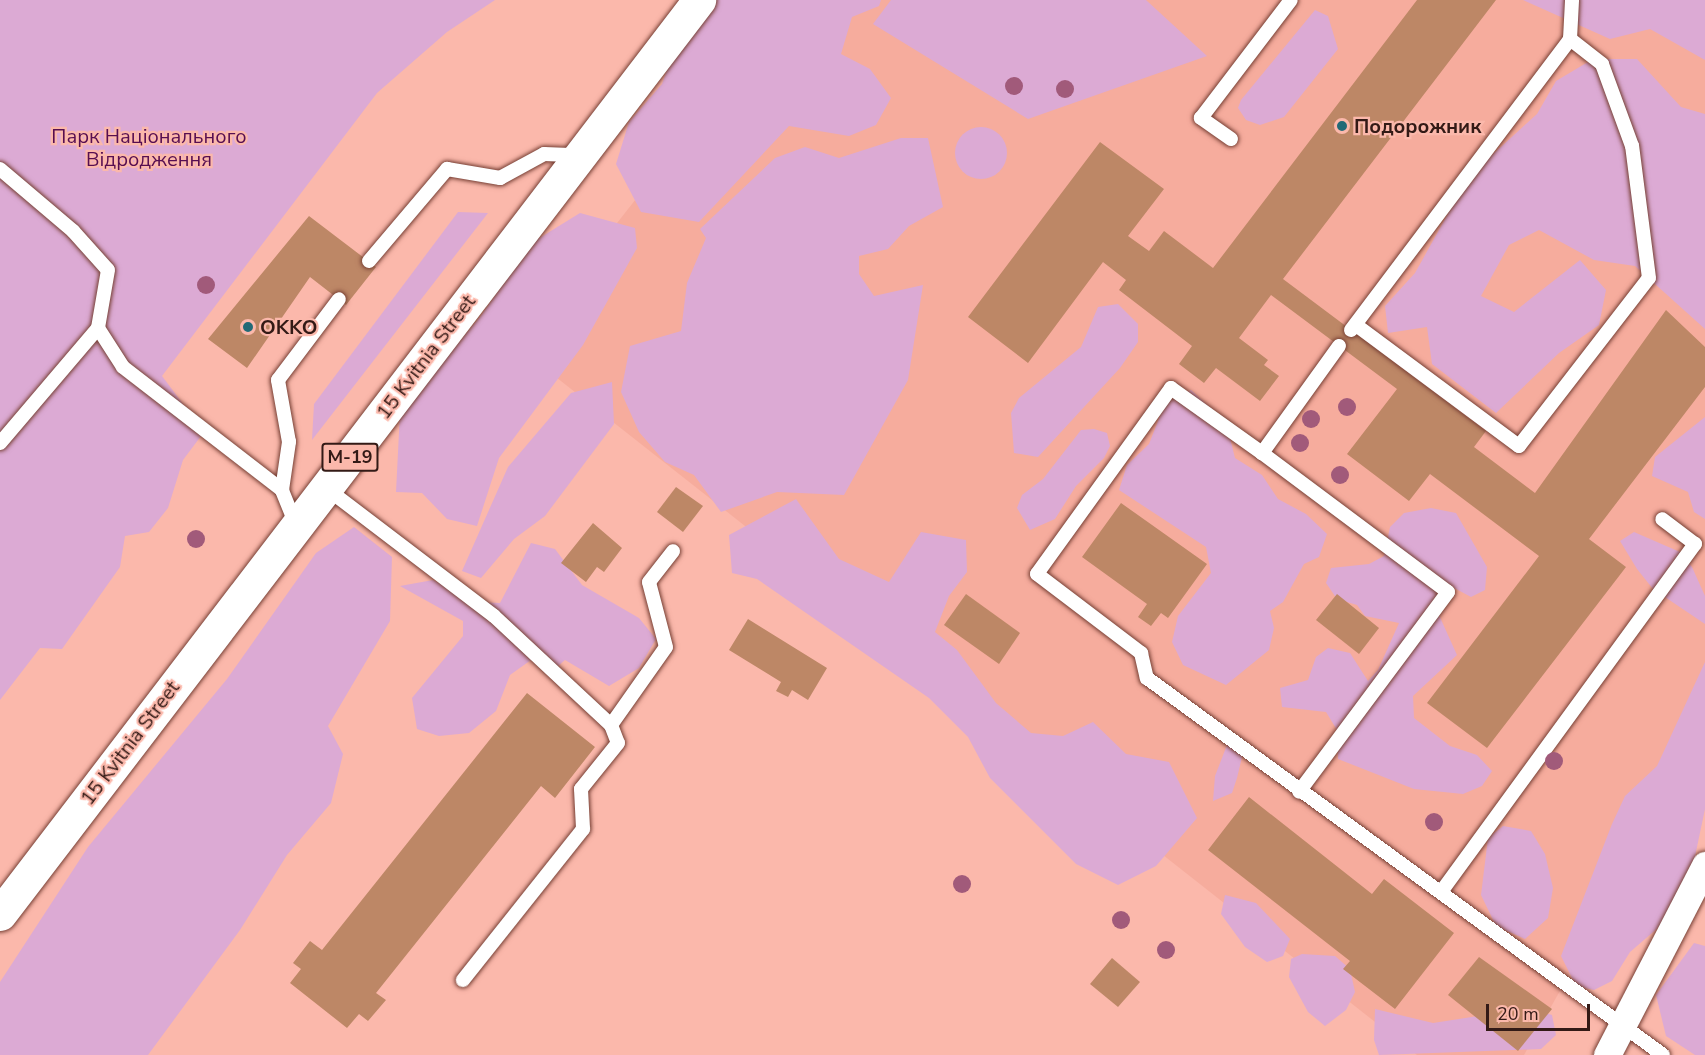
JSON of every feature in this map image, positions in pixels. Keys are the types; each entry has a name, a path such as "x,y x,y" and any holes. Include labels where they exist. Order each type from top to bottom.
{"highway":[{"name":"15 Kvitnia Street","path":"0,914 699,0"}],"street":[{"path":"1606,1055 1705,865"}],"lane":[{"path":"1231,139 1201,118 1291,0"},
{"path":"1570,39 1602,64 1632,146 1649,278 1519,446 1353,327 1570,39 1572,0"},
{"path":"369,261 447,169 500,178 544,154 580,154"},
{"path":"0,169 65,224 108,270 98,328 0,443"},
{"path":"296,525 282,490 289,442 278,380 339,299"},
{"path":"98,328 123,367 282,490"},
{"path":"1263,453 1339,346"},
{"path":"1299,792 1448,592 1263,453 1171,388 1037,574 1141,653 1147,678 1299,792 1441,892 1663,1055"},
{"path":"326,488 494,616 612,725 618,743 581,789 583,828 463,980"},
{"path":"1441,892 1695,544 1662,519"},
{"path":"612,725 666,647 649,582 674,551"}],"shaded area":[{"path":"792,0 1705,0 1705,732 1524,1055 1417,1055 519,348"}],"green space":[{"name":"Парк Національного Відродження","path":"0,0 495,0 447,32 377,93 162,376 204,432 183,460 168,508 149,532 125,536 120,567 62,649 40,648 0,700"},
{"path":"710,0 881,0 879,6 852,17 841,54 870,69 891,98 876,125 849,136 789,126 699,222 641,212 616,164 629,122 662,84 687,14"},
{"path":"891,0 1146,0 1207,56 1028,119 873,24"},
{"path":"1523,0 1705,0 1705,60 1650,29 1610,39"},
{"path":"1315,10 1328,16 1338,49 1284,117 1260,125 1246,120 1238,108 1241,100"},
{"path":"1593,59 1637,59 1681,107 1705,114 1705,329 1635,266 1594,260 1539,230 1509,245 1481,296 1514,312 1580,260 1606,290 1599,325 1559,353 1496,413 1432,364 1427,327 1388,333 1385,306 1415,273 1469,176 1537,114 1556,81"},
{"path":"981,127 991,129 999,135 1005,143 1007,153 1005,163 999,171 991,177 981,179 971,177 963,171 957,163 955,153 957,143 963,135 971,129"},
{"path":"901,138 928,138 943,207 909,226 888,249 859,256 859,274 874,296 923,285 908,380 844,495 777,492 721,512 694,475 665,462 639,432 621,392 630,346 681,331 687,283 706,238 700,229 775,158 805,147 839,158"},
{"path":"458,212 488,213 312,440 314,404"},
{"path":"580,213 635,228 637,248 583,345 499,458 477,526 447,519 422,493 396,492 400,412 480,317 533,242"},
{"path":"1118,304 1138,324 1138,342 1120,368 1038,457 1014,453 1011,413 1019,398 1081,347 1098,307"},
{"path":"612,382 614,424 545,516 514,539 481,578 462,571 508,467 571,393"},
{"path":"1191,390 1226,422 1235,458 1262,475 1278,499 1306,514 1327,534 1319,557 1304,564 1283,602 1270,611 1274,628 1269,650 1226,685 1183,665 1172,642 1178,616 1211,573 1206,547 1119,490 1127,465 1149,444 1165,403"},
{"path":"1705,417 1705,519 1694,512 1688,492 1652,476 1655,457"},
{"path":"1094,429 1107,433 1110,446 1104,458 1076,486 1055,519 1030,530 1017,508 1022,495 1043,479 1081,430"},
{"path":"796,499 839,559 889,582 921,532 966,540 967,572 949,596 935,632 957,650 996,703 1031,733 1063,736 1093,722 1126,754 1169,762 1197,818 1156,866 1118,885 1076,864 990,778 968,737 929,698 757,579 732,573 729,535"},
{"path":"1431,508 1456,513 1487,567 1485,590 1471,597 1445,583 1434,604 1457,655 1413,696 1414,718 1450,746 1477,755 1492,771 1482,786 1463,794 1414,789 1338,759 1337,730 1326,712 1282,707 1280,688 1308,680 1316,657 1328,648 1350,653 1368,681 1378,670 1399,623 1365,616 1357,605 1337,599 1326,583 1331,568 1369,564 1384,556 1390,527 1404,513"},
{"path":"354,527 392,557 390,621 328,726 343,754 331,803 287,855 240,930 148,1055 0,1055 0,982 88,847 227,679 316,553"},
{"path":"1634,532 1680,552 1692,567 1705,596 1705,624 1653,589 1637,569 1620,541"},
{"path":"531,543 555,549 582,585 639,618 656,639 639,668 609,686 565,660 550,673 531,660 510,675 496,711 469,733 439,736 417,729 412,698 463,636 463,621 400,586 433,580 476,602 500,603"},
{"path":"1705,662 1705,809 1690,880 1659,927 1630,952 1612,981 1594,990 1576,986 1561,956 1612,824 1625,796 1657,766"},
{"path":"1236,741 1242,757 1232,793 1213,801 1215,776 1227,745"},
{"path":"1503,826 1531,831 1545,854 1553,888 1548,918 1525,939 1496,926 1481,895 1488,838"},
{"path":"1225,895 1256,903 1290,939 1283,956 1267,962 1245,947 1221,914"},
{"path":"1694,943 1705,946 1705,1055 1695,1055 1666,1036 1656,995"},
{"path":"1302,954 1335,956 1350,969 1355,992 1346,1010 1325,1026 1308,1012 1289,977 1291,959"},
{"path":"1530,1008 1552,1015 1556,1035 1541,1049 1379,1055 1374,1040 1375,1009 1433,1023"}],"building":[{"path":"1417,0 1496,0 1283,279 1486,431 1474,447 1535,493 1666,310 1705,347 1705,387 1589,539 1626,567 1487,748 1427,703 1539,556 1430,474 1409,501 1347,454 1397,389 1271,295 1239,338 1268,360 1264,365 1279,376 1260,401 1216,368 1204,383 1179,364 1192,346 1119,290 1126,280 1103,262 1028,363 968,317 1100,142 1164,189 1128,236 1149,251 1164,231 1213,268"},
{"path":"309,216 376,267 346,305 310,277 247,368 208,339"},
{"path":"676,487 703,506 683,532 657,512"},
{"path":"1121,503 1207,564 1168,618 1161,613 1151,626 1138,617 1147,604 1082,557"},
{"path":"593,523 622,548 604,572 597,567 586,582 561,563"},
{"path":"966,594 1020,633 999,664 944,625"},
{"path":"1337,594 1379,628 1359,654 1316,620"},
{"path":"748,619 827,668 808,700 792,690 788,697 776,691 781,682 729,650"},
{"path":"527,693 595,747 555,798 541,786 376,993 386,1000 368,1021 359,1014 347,1028 290,983 301,969 293,963 310,941 322,950"},
{"path":"1249,797 1372,894 1384,879 1454,933 1395,1009 1343,969 1350,961 1208,850"},
{"path":"1479,957 1552,1009 1518,1051 1448,995"},
{"path":"1112,958 1140,982 1118,1007 1090,984"}],"place":[{"name":"Подорожник","path":"1342,126"},
{"name":"OKKO","path":"248,327"}]}
